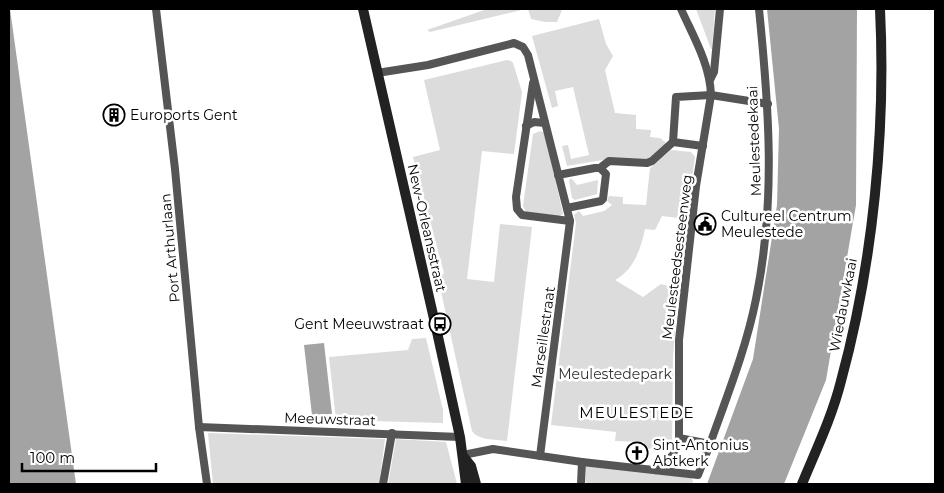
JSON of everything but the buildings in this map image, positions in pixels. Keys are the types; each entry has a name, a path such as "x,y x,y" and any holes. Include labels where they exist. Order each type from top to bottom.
{"main road":[{"name":"New-Orleansstraat","path":"362,9 460,437 466,484"},
{"name":"Wiedauwkaai","path":"806,483 828,425 841,382 865,263 875,185 880,115 880,9"},
{"name":"New-Orleansstraat","path":"463,455 471,466 476,484"}],"street":[{"name":"Port Arthurlaan","path":"156,9 175,169 207,484"},
{"name":"Meulesteedsesteenweg","path":"679,438 679,340 696,186 711,95 710,80 706,68 681,9"},
{"name":"Meulesteedsesteenweg","path":"710,80 714,72 720,9"},
{"name":"Meulestedekaai","path":"698,475 748,336 756,299 768,212 770,173 768,104 759,9"},
{"name":"Marseillestraat","path":"377,74 428,65 514,43 523,48 528,55 570,221 540,456"},
{"name":"Marseillestraat","path":"534,78 516,197 517,209 522,215 570,221"},
{"path":"558,175 600,168 609,161 647,163 652,161 673,142 676,97 711,95 768,104"},
{"path":"526,126 534,122 545,123"},
{"path":"673,142 703,146"},
{"path":"567,208 601,201 606,174 600,168"},
{"name":"Meeuwstraat","path":"200,427 460,437"},
{"path":"384,484 392,433"},
{"path":"658,470 673,455 679,438 710,444"},
{"path":"463,455 493,449 582,462 698,475 695,484"},
{"path":"581,484 582,462"}],"green space":[{"path":"487,9 526,9 430,32 427,30"},
{"path":"528,9 562,10 557,22 545,22 531,19"},
{"path":"696,9 715,9 712,49 711,49"},
{"path":"599,19 606,44 613,56 605,70 615,113 636,115 636,129 651,130 650,137 660,138 666,145 646,161 614,158 567,166 562,146 568,145 571,159 589,155 573,87 555,91 558,106 552,108 532,36"},
{"path":"507,60 513,63 522,92 514,154 482,151 467,279 494,282 500,224 532,227 507,441 479,437 472,431 438,278 444,273 413,157 440,150 424,80"},
{"path":"540,131 545,133 563,214 557,217 526,212 523,206 533,134"},
{"name":"Meulestedepark","path":"671,150 691,152 695,157 686,219 662,216 655,230 645,229 636,258 622,276 615,280 643,297 661,284 678,289 673,358 672,451 644,448 644,442 615,441 616,432 551,425 576,223 574,215 579,211 583,216 604,211 612,205 607,201 609,196 623,197 623,204 646,205 650,168"},
{"path":"571,178 577,185 598,180 597,194 575,200 572,198 569,181"},
{"path":"426,338 443,410 443,423 336,420 329,357 408,350 412,339"},
{"path":"208,433 385,439 379,484 213,484"},
{"path":"396,439 446,442 457,484 388,484"},
{"path":"586,465 691,478 693,481 692,484 586,484"}],"shaded area":[{"path":"10,9 76,484 9,484"},
{"path":"767,9 857,9 856,205 826,380 784,484 707,484 753,359 777,205 779,129"},
{"path":"324,343 332,414 312,415 304,345"}],"place":[{"name":"Euroports Gent","path":"114,115"},
{"name":"Cultureel Centrum Meulestede","path":"705,224"},
{"name":"Gent Meeuwstraat","path":"440,324"},
{"name":"Sint-Antonius Abtkerk","path":"637,453"}],"district":[{"name":"MEULESTEDE","path":"637,412"}]}
